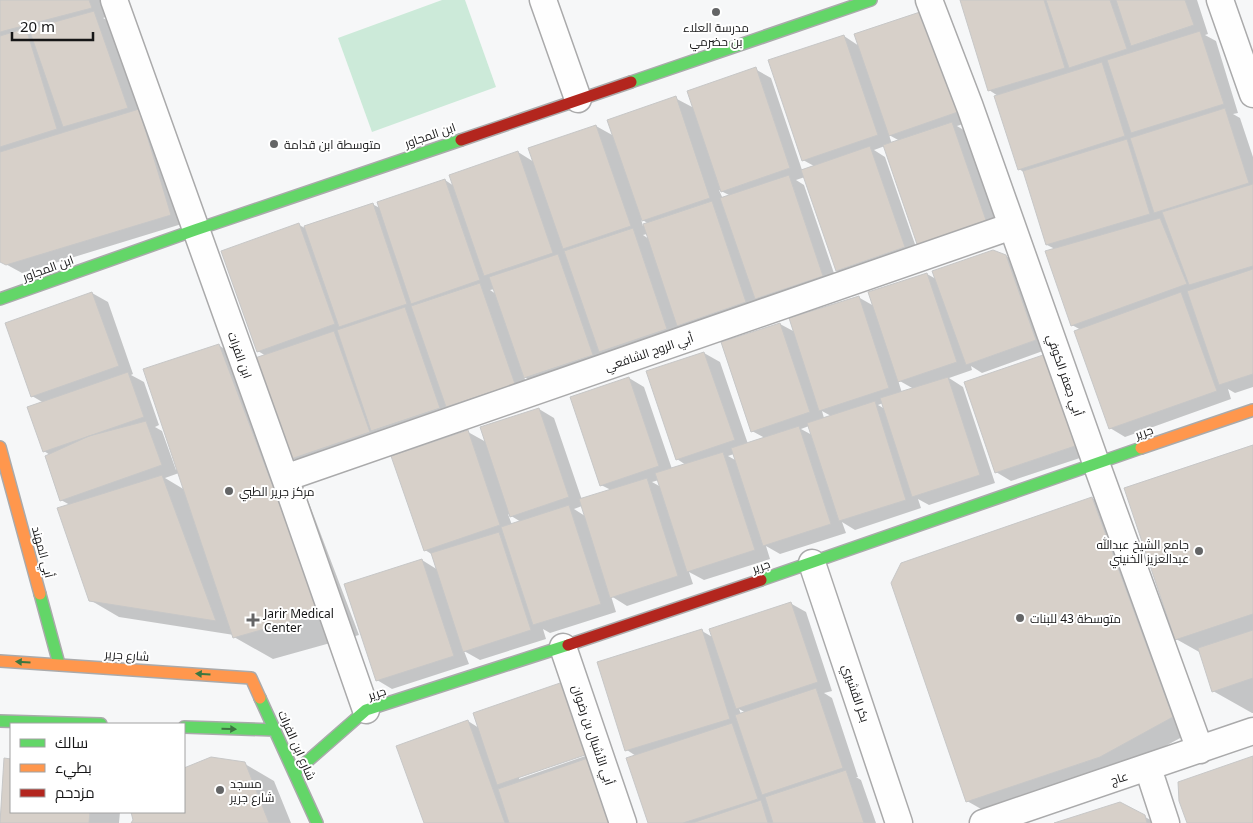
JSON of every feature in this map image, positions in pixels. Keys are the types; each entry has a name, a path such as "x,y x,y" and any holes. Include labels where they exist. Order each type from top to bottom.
{"street":[{"name":"ابن الفرات","path":"114,0 366,710"},
{"path":"543,0 578,98"},
{"name":"ابن المجاور","path":"0,299 578,98 871,0"},
{"name":"أبي جعفر الكوفي","path":"929,0 970,107 1200,750"},
{"path":"1220,0 1253,94"},
{"name":"أبي الروح الشافعي","path":"285,478 1012,226"},
{"name":"جرير","path":"294,773 366,710 563,647 812,563 1253,410"},
{"name":"أبي المهند","path":"0,447 59,664"},
{"name":"بكر القشيري","path":"812,563 899,823"},
{"name":"أبي الأشبال بن رضوان","path":"563,647 623,823"},
{"name":"شارع جرير","path":"0,661 252,678"},
{"name":"شارع ابن الفرات","path":"252,678 317,823"},
{"path":"0,721 67,723"},
{"path":"185,727 275,730"},
{"name":"عاج","path":"984,823 1253,731"},
{"path":"1148,768 1166,823"}],"green space":[{"path":"442,0 465,0 496,87 372,132 338,38"}],"building":[{"path":"0,0 89,0 92,8 0,32"},
{"path":"960,0 1044,0 1065,68 988,91"},
{"path":"1046,0 1110,0 1127,49 1069,68"},
{"path":"1116,0 1185,0 1194,25 1131,46"},
{"path":"94,11 128,108 63,127 29,29"},
{"path":"923,11 958,112 889,136 854,34"},
{"path":"26,28 57,129 0,147 0,36"},
{"path":"1200,31 1224,104 1131,133 1107,60"},
{"path":"844,35 878,135 802,161 768,60"},
{"path":"1102,62 1125,136 1018,170 994,96"},
{"path":"756,67 790,168 721,192 687,91"},
{"path":"676,96 710,198 642,221 607,120"},
{"path":"1225,108 1249,183 1154,213 1130,138"},
{"path":"139,109 171,215 6,265 0,262 0,152"},
{"path":"952,122 987,223 918,247 883,145"},
{"path":"596,125 631,226 563,249 528,148"},
{"path":"1127,139 1150,214 1046,245 1023,171"},
{"path":"870,146 905,247 836,271 801,170"},
{"path":"518,151 553,253 484,276 449,175"},
{"path":"789,175 823,276 755,299 720,198"},
{"path":"445,179 480,280 411,304 377,202"},
{"path":"1253,184 1253,266 1189,285 1162,212"},
{"path":"712,201 746,302 677,326 643,224"},
{"path":"373,203 407,304 339,327 304,226"},
{"path":"1160,218 1187,284 1071,326 1045,251"},
{"path":"299,223 335,324 257,352 221,251"},
{"path":"633,228 667,329 599,352 564,251"},
{"path":"993,250 1006,255 1036,340 966,365 932,271"},
{"path":"558,254 593,355 524,378 489,277"},
{"path":"1253,269 1253,374 1219,385 1187,291"},
{"path":"927,273 957,362 898,382 868,292"},
{"path":"480,283 515,384 446,407 411,306"},
{"path":"92,292 119,366 31,397 5,323"},
{"path":"1181,292 1217,391 1109,429 1074,331"},
{"path":"859,296 889,388 819,411 789,318"},
{"path":"405,307 440,408 371,431 337,330"},
{"path":"780,323 810,412 751,432 721,342"},
{"path":"334,331 370,432 291,459 255,358"},
{"name":"مركز جرير الطبي","path":"219,344 321,613 233,638 143,369"},
{"path":"704,352 735,440 676,460 646,371"},
{"path":"1046,354 1078,445 995,473 964,382"},
{"path":"128,372 144,417 43,452 27,407"},
{"path":"629,377 659,466 600,486 570,397"},
{"path":"948,377 980,475 912,497 880,398"},
{"path":"875,401 906,500 839,521 807,423"},
{"path":"539,408 569,497 510,517 480,427"},
{"path":"146,421 162,465 60,501 45,456 89,436"},
{"path":"799,426 831,524 763,546 731,448"},
{"path":"468,430 500,525 424,551 391,456"},
{"name":"جامع الشيخ عبدالله عبدالعزيز الخنيني","path":"1253,445 1253,614 1175,640 1124,488"},
{"path":"723,452 755,550 687,572 655,473"},
{"path":"162,475 216,621 89,601 57,508"},
{"path":"647,478 678,576 610,598 579,499"},
{"name":"متوسطة 43 للبنات","path":"1092,497 1173,717 1100,757 966,802 891,583 901,563"},
{"path":"569,505 601,604 533,625 501,527"},
{"path":"499,532 531,630 463,652 431,553"},
{"path":"422,559 454,656 376,681 344,584"},
{"path":"791,602 818,682 736,709 709,629"},
{"path":"702,629 730,719 625,751 597,662"},
{"path":"1253,630 1253,678 1212,692 1198,648"},
{"path":"563,682 588,754 497,785 473,713"},
{"path":"816,688 843,768 762,795 735,715"},
{"path":"468,720 505,823 424,823 396,746"},
{"path":"732,723 758,799 683,823 648,823 626,758"},
{"path":"1253,756 1253,823 1187,823 1179,801 1178,782"},
{"name":"مسجد شارع جرير","path":"211,757 245,762 269,823 131,823 133,820 131,813 185,813 185,768"},
{"path":"4,758 10,759 10,813 90,813 89,823 0,823"},
{"path":"588,758 610,823 509,823 498,789"},
{"path":"846,770 864,823 773,823 765,797"},
{"path":"761,800 768,823 692,823"},
{"path":"1120,802 1145,815 1147,823 1054,823"}],"traffic: fast":[{"path":"631,82 871,0"},
{"path":"0,299 195,230 461,140"},
{"path":"761,580 1141,448"},
{"path":"40,594 59,664"},
{"path":"294,773 366,710 568,645"},
{"path":"260,698 317,823"},
{"path":"0,721 67,723"},
{"path":"185,727 275,730"}],"traffic: slow":[{"path":"1141,448 1253,410"},
{"path":"0,447 40,594"},
{"path":"0,661 251,678 260,698"}],"traffic: jam":[{"path":"461,140 631,82"},
{"path":"568,645 761,580"}],"place":[{"name":"مدرسة العلاء بن حضرمي","path":"716,12"},
{"name":"متوسطة ابن قدامة","path":"274,144"},
{"name":"مركز جرير الطبي","path":"229,491"},
{"name":"جامع الشيخ عبدالله عبدالعزيز الخنيني","path":"1199,551"},
{"name":"متوسطة 43 للبنات","path":"1020,618"},
{"name":"Jarir Medical Center","path":"253,620"},
{"name":"مسجد شارع جرير","path":"220,790"}]}
